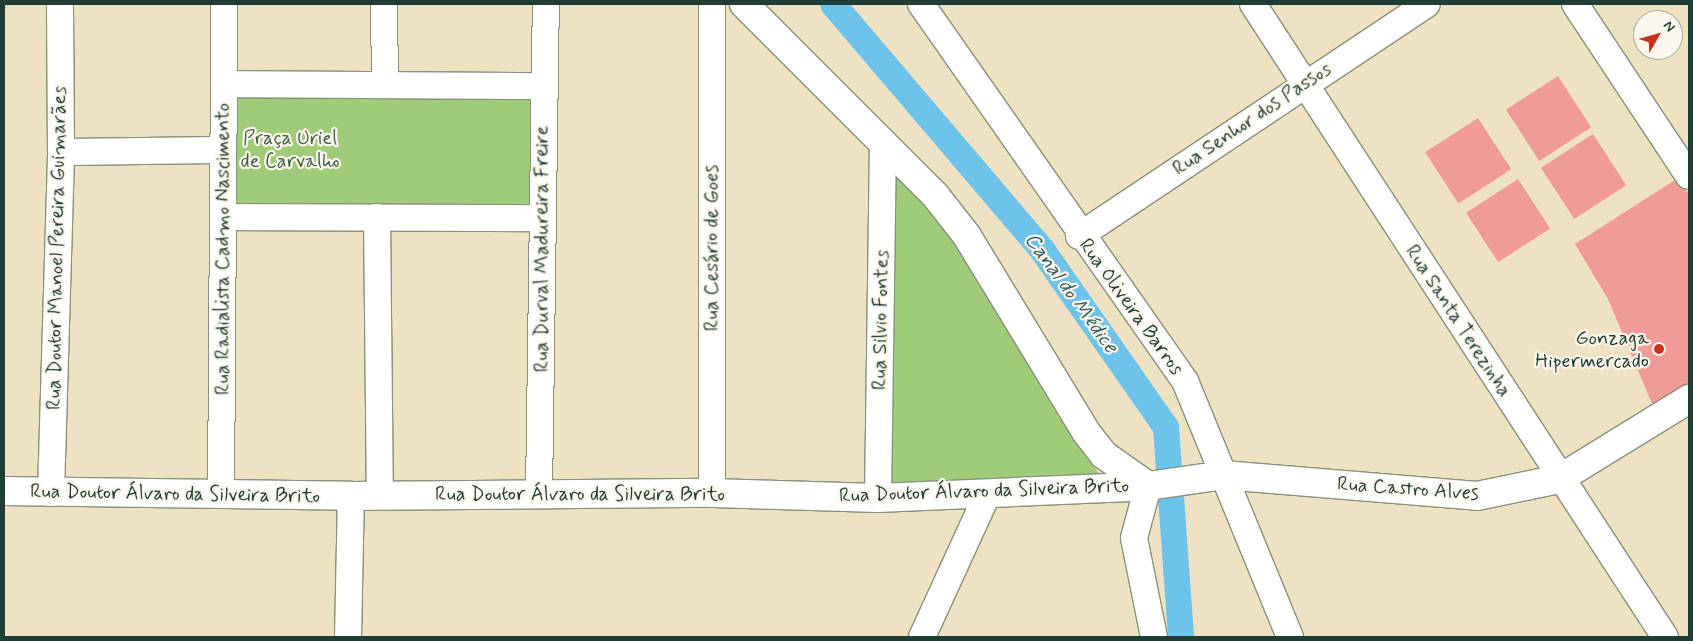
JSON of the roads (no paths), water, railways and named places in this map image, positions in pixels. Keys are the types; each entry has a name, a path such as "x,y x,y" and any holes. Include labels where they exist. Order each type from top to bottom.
{"street":[{"name":"Rua Doutor Manoel Pereira Guimarães","path":"51,493 61,152 60,4"},
{"name":"Rua Radialista Cadmo Nascimento","path":"221,494 224,4"},
{"path":"384,4 385,85"},
{"name":"Rua Durval Madureira Freire","path":"540,494 543,86 546,4"},
{"name":"Rua Cesário de Goes","path":"712,4 712,493"},
{"path":"744,4 883,142 967,236 1086,432 1104,455 1151,485 1134,538 1154,637"},
{"name":"Rua Oliveira Barros","path":"921,4 1079,236 1185,381 1219,475 1290,637"},
{"name":"Rua Santa Terezinha","path":"1253,4 1559,480 1665,637"},
{"name":"Rua Senhor dos Passos","path":"1079,236 1305,83 1427,4"},
{"path":"1576,4 1689,176"},
{"path":"224,84 543,86"},
{"name":"Rua Silvio Fontes","path":"878,498 883,142"},
{"path":"61,152 224,150"},
{"path":"224,217 543,218"},
{"path":"377,217 380,495"},
{"name":"Rua Castro Alves","path":"1151,485 1219,475 1477,496 1559,480 1689,399"},
{"name":"Rua Doutor Álvaro da Silveira Brito","path":"4,491 350,496 712,493 878,498 986,495 1151,485"},
{"path":"922,637 986,495"},
{"path":"348,637 350,496"}],"waterway":[{"name":"Canal do Médice","path":"833,4 1043,251 1166,427 1181,637"}],"place":[{"name":"Gonzaga Hipermercado","path":"1659,349"}],"park label":[{"name":"Praça Uriel de Carvalho","path":"290,150"}]}
